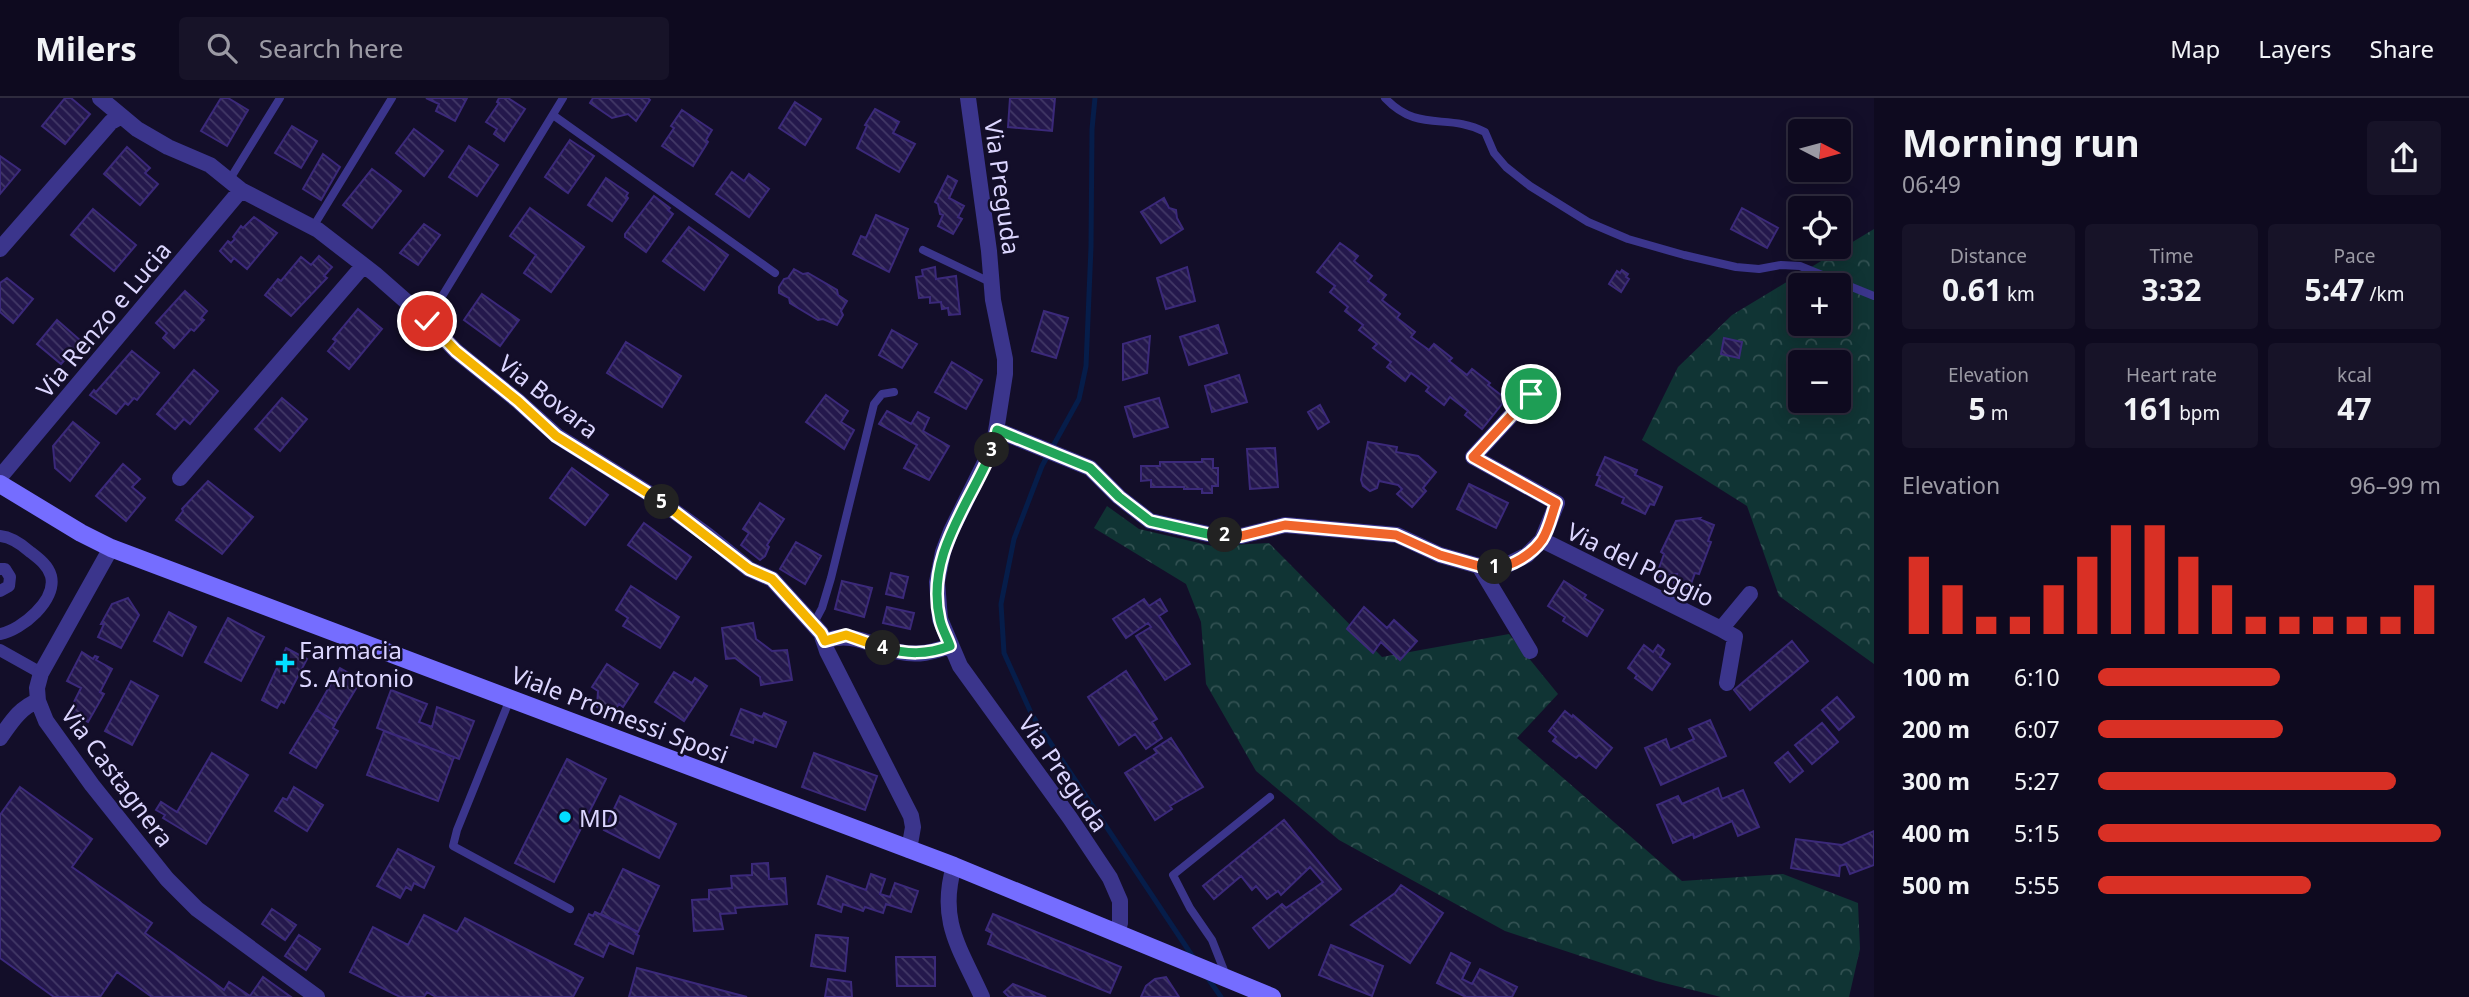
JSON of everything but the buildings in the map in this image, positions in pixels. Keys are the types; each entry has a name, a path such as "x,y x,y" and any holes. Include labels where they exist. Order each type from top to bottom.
{"main road":[{"name":"Viale Promessi Sposi","path":"0,484 62,523 111,548 954,866 1272,997"}],"street":[{"name":"Via Bovara","path":"100,98 120,117 160,142 210,165 235,184 313,227 363,266 427,321 456,351 564,442 647,492 749,569 772,579 825,641 827,651 911,816 913,827 909,850"},
{"name":"Via Preguda","path":"968,98 1005,366 997,430 987,462 951,531 940,568 940,619 960,666 1110,878 1119,901 1120,923 1117,933"},
{"path":"0,249 111,122 120,117"},
{"name":"Via Renzo e Lucia","path":"0,477 235,184"},
{"path":"180,478 363,266"},
{"name":"Via del Poggio","path":"997,430 1090,468 1119,497 1150,521 1208,534 1241,536 1285,525 1396,535 1440,555 1479,566 1503,567 1527,555 1542,540 1556,503 1473,457 1531,394"},
{"path":"0,536 26,548 43,562 50,573 52,587 44,602 32,615 0,634"},
{"name":"Via del Poggio","path":"1542,540 1735,637 1727,683"},
{"name":"Via Castagnera","path":"111,548 41,673 37,688 38,701 46,721 92,785 167,879 197,909 317,997"},
{"path":"1479,566 1530,651"},
{"path":"0,569 5,569 10,576 9,586 0,591"},
{"name":"Via del Poggio","path":"1721,629 1751,594"},
{"path":"825,641 846,635 903,653 928,653 950,646"},
{"path":"0,650 41,673"},
{"path":"0,738 29,704 38,701"},
{"path":"954,866 947,901 949,923 982,997"}],"lane":[{"path":"235,184 280,98"},
{"path":"313,227 392,98"},
{"path":"427,321 563,98"},
{"path":"1385,98 1397,111 1414,118 1464,123 1485,132 1494,153 1506,167 1530,186 1588,222 1628,239 1736,267 1759,269 1781,265 1800,266 1874,296"},
{"path":"553,115 775,273"},
{"name":"Via Preguda","path":"923,250 992,283"},
{"path":"813,625 822,608 831,578 874,404 882,394 894,392"},
{"path":"510,698 453,846 570,909"},
{"path":"1221,975 1212,940 1190,908 1173,875 1270,797"}],"green space":[{"path":"1874,229 1874,664 1779,596 1747,506 1642,440 1678,367 1732,315 1788,281 1788,336 1851,336 1851,273 1801,273 1824,259 1851,259 1851,243"},
{"path":"1107,506 1139,529 1212,546 1269,543 1382,657 1509,634 1558,694 1517,738 1682,881 1783,874 1858,903 1860,949 1849,997 1721,997 1656,981 1505,931 1339,840 1256,771 1206,684 1201,622 1186,584 1094,528"}],"waterway":[{"path":"1095,98 1086,366 1079,399 1042,466 1014,539 1001,604 1004,653 1032,715 1195,960"},
{"path":"1207,977 1221,997"}],"place":[{"name":"Farmacia S. Antonio","path":"285,663"},
{"name":"MD","path":"565,817"}],"route":[{"path":"427,321 456,351 564,442 682,516 749,569 772,579 821,633 825,641 846,635 903,653 928,653 950,646 940,619 938,604 937,582 940,568 951,531 987,462 997,430 1090,468 1119,497 1150,521 1208,534 1241,536 1285,525 1396,535 1440,555 1479,566 1503,567 1527,555 1542,540 1556,503 1473,457 1531,394"}]}
